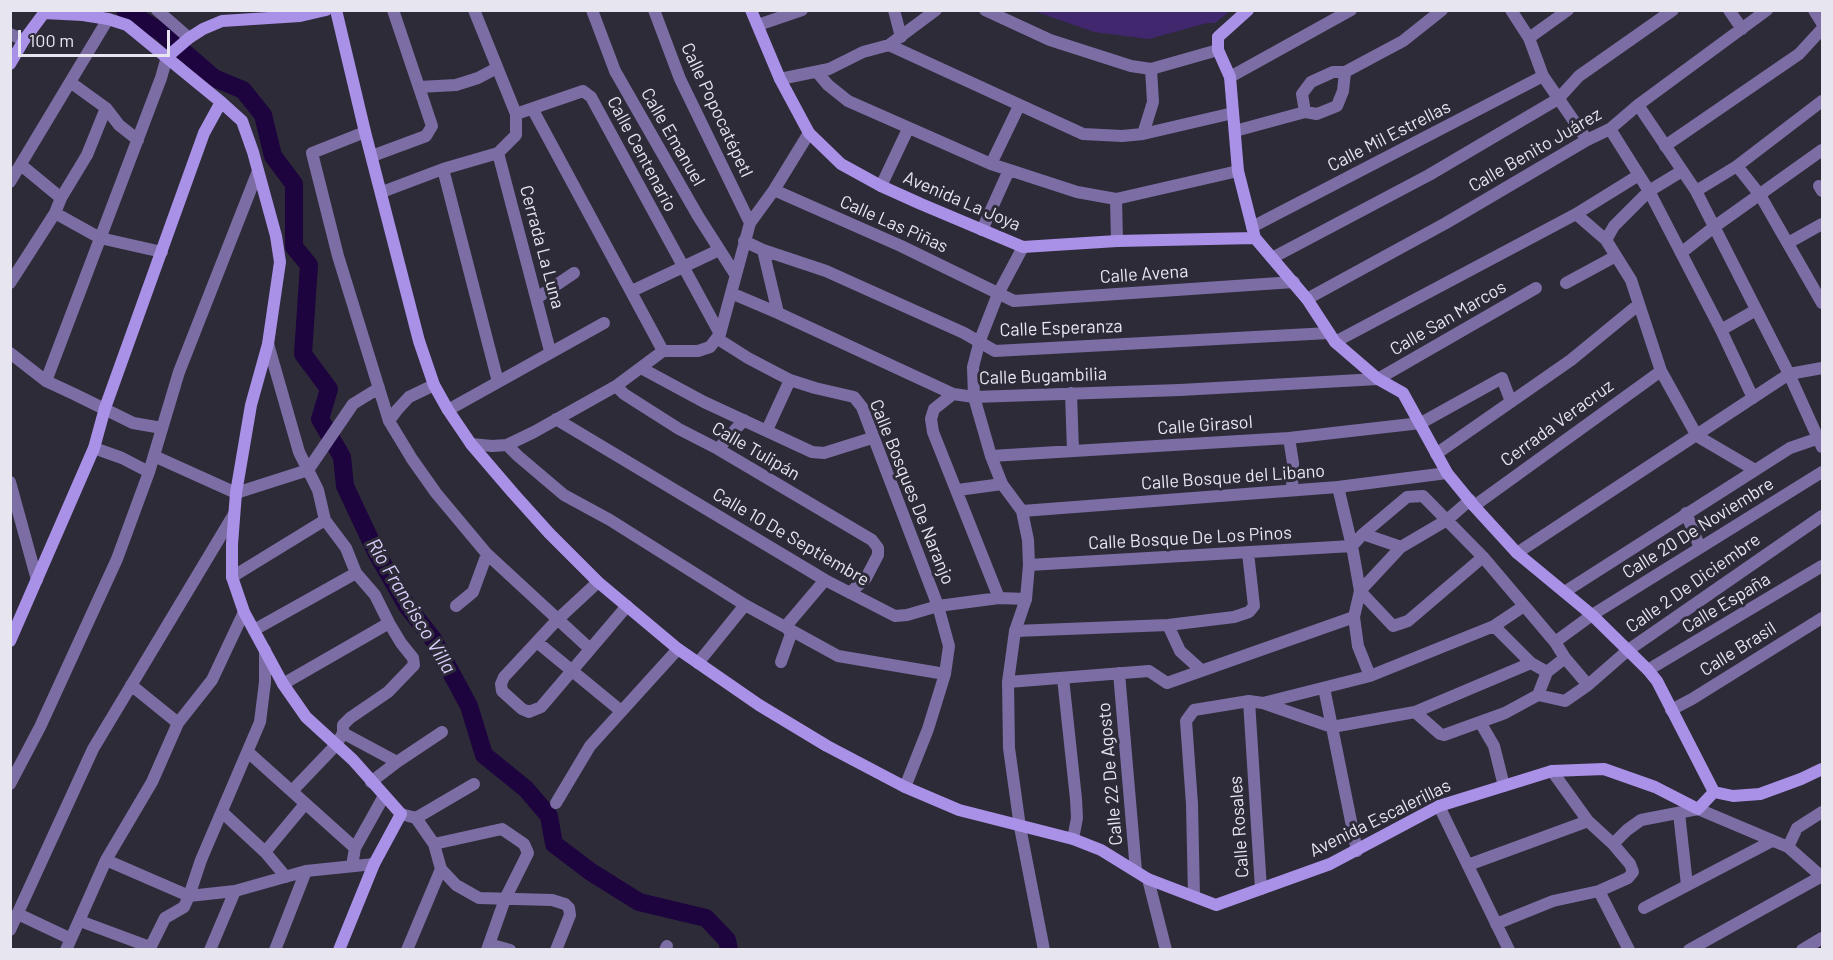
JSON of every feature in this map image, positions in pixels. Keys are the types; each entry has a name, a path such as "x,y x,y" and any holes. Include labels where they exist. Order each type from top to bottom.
{"main road":[{"path":"167,57 189,38 222,21 300,16 326,10"},
{"name":"Avenida Escalerillas","path":"336,10 419,341 434,384 448,410 471,444 549,533 598,582 678,649 759,705 827,746 905,787 959,810 1073,839 1101,850 1148,879 1216,905 1330,864 1439,806 1552,771 1604,769 1655,787 1698,809"},
{"name":"Avenida La Joya","path":"751,10 780,79 809,133 841,164 881,186 1023,247 1254,232"},
{"path":"1248,10 1218,37 1218,50 1230,76 1238,171 1254,232 1272,258 1307,299 1332,338 1378,379 1404,393 1447,473 1472,503 1517,553 1566,591 1648,670 1657,681 1714,792"},
{"path":"10,64 41,12 83,13 108,19 127,25 242,121 276,236 280,262 268,344 251,405 237,493 231,544 232,577 244,612 283,684 306,717 353,760 400,814 374,864 339,950"},
{"path":"10,641 94,448 105,408 204,133 221,102"},
{"path":"1714,792 1733,796 1760,794 1822,769"},
{"path":"1698,809 1714,792"}],"street":[{"path":"157,10 189,38"},
{"path":"372,156 426,136 432,126 393,10"},
{"path":"382,192 443,169 498,153 516,135 516,114 474,10"},
{"name":"Calle Emanuel","path":"592,10 615,71 698,216 735,274"},
{"name":"Calle Popocatépetl","path":"654,10 680,79 750,224"},
{"path":"758,25 802,10"},
{"path":"894,10 901,37"},
{"path":"780,79 829,69 863,52 889,45 936,10"},
{"path":"985,10 1050,40 1131,66 1151,69 1218,50"},
{"path":"1230,76 1351,10"},
{"path":"1305,112 1302,94 1311,82 1333,72 1345,72 1403,41 1442,10"},
{"path":"1511,10 1529,38 1543,76 1587,140"},
{"path":"1529,38 1568,10"},
{"path":"1272,258 1429,175 1558,99 1579,76 1673,10"},
{"path":"1729,10 1742,29"},
{"name":"Calle Benito Juárez","path":"1307,299 1610,129 1638,105 1767,10"},
{"path":"1814,10 1822,23"},
{"path":"10,182 108,19"},
{"path":"1665,146 1798,54 1822,29"},
{"path":"10,34 24,40"},
{"path":"889,45 1083,134 1122,136 1143,134 1233,113"},
{"path":"46,381 138,140 167,57"},
{"path":"419,87 456,86 497,68"},
{"path":"1143,134 1153,102 1151,69"},
{"path":"818,72 828,85 848,101 908,129 992,164 1077,192 1116,199 1238,171"},
{"path":"1235,131 1305,112 1317,114 1337,106 1343,91 1345,72"},
{"name":"Calle Mil Estrellas","path":"1254,232 1543,76"},
{"path":"70,82 106,108 119,125 138,140"},
{"name":"Calle Centenario","path":"516,114 583,91 591,97 719,337"},
{"path":"1696,191 1737,166 1822,101"},
{"path":"1566,591 1790,448 1821,441 1696,191 1638,105"},
{"path":"992,164 1019,106"},
{"path":"10,283 55,213 61,198 87,155 106,108"},
{"path":"533,110 663,351"},
{"path":"881,186 908,129"},
{"path":"1610,129 1649,191 1721,330 1753,398"},
{"path":"365,132 312,153 338,256 389,421 436,493 487,554 590,649"},
{"path":"471,444 492,446 507,444 616,386 663,351 698,351 710,347 719,337 750,224 809,133"},
{"path":"1681,253 1822,150"},
{"name":"Cerrada La Luna","path":"498,153 550,351"},
{"path":"21,165 61,198"},
{"path":"1737,166 1760,195 1822,303"},
{"path":"443,169 498,382"},
{"path":"982,230 1009,170"},
{"path":"10,784 117,559 149,472 179,372 258,171"},
{"path":"1606,240 1614,226 1649,191 1682,171"},
{"path":"1332,338 1576,214 1639,175"},
{"name":"Calle Las Piñas","path":"774,190 980,283 998,294"},
{"path":"1116,199 1117,241"},
{"path":"55,213 100,238 162,252"},
{"path":"1576,214 1606,240 1631,280 1661,370 1697,436 1755,470"},
{"path":"1788,243 1822,224"},
{"name":"Calle Esperanza","path":"744,241 763,250 825,271 980,340 995,351 1332,338"},
{"path":"1023,247 998,294 980,340 973,368 974,397 991,456 1002,484 1022,511 1028,540 1029,565 1026,599 1015,631 1008,682 1008,748 1020,827 1044,950"},
{"path":"632,291 719,250"},
{"path":"763,250 778,313"},
{"path":"1566,283 1616,256"},
{"path":"537,298 574,273"},
{"name":"Calle Avena","path":"998,294 1014,300 1294,282"},
{"name":"Calle San Marcos","path":"1378,379 1536,288"},
{"name":"Calle Bugambilia","path":"731,293 953,394 974,397 1180,390 1378,379"},
{"path":"1436,454 1571,360 1638,305"},
{"path":"1721,330 1756,310"},
{"path":"448,410 550,351 604,323"},
{"name":"Calle Bosques De Naranjo","path":"719,337 748,358 790,380 854,397 862,407 938,606 949,646 945,674 928,729 905,787"},
{"path":"268,344 299,453 318,490 324,520 346,548 356,573 375,595 389,623 413,658 414,665 388,692 343,725 343,734 336,745 292,791"},
{"path":"10,353 46,381 133,423 162,428"},
{"path":"641,368 704,402 812,452 825,453 872,438"},
{"path":"1517,553 1789,375 1822,368"},
{"name":"Cerrada Veracruz","path":"1447,520 1661,370"},
{"path":"1421,423 1502,378 1511,402"},
{"path":"767,430 790,380"},
{"path":"389,421 409,397 434,384"},
{"name":"Calle Tulipán","path":"616,386 624,394 670,423 872,540 878,548 878,555 866,578 850,593"},
{"path":"154,456 237,493 308,470 353,404 379,388"},
{"path":"1071,393 1073,451"},
{"path":"953,394 934,410 931,418 933,432 958,490 999,598"},
{"name":"Calle 10 De Septiembre","path":"556,419 825,580 895,616 938,606 999,598 1026,599"},
{"path":"718,449 744,420"},
{"name":"Calle Girasol","path":"991,456 1289,438 1421,423"},
{"path":"1289,438 1293,463 1292,490"},
{"path":"507,444 564,495 610,520 745,605 838,656 945,674"},
{"path":"94,448 123,458 149,472"},
{"name":"Calle 20 De Noviembre","path":"1555,642 1592,615 1822,472"},
{"name":"Calle Bosque del Libano","path":"1022,511 1338,487 1447,473"},
{"path":"10,482 37,580"},
{"path":"958,490 1002,484"},
{"path":"1338,487 1360,591 1354,617 1358,646 1370,676"},
{"path":"1352,546 1407,497 1423,496 1483,556 1588,685"},
{"path":"1686,513 1700,548"},
{"path":"10,930 93,749 234,514"},
{"name":"Calle 2 De Diciembre","path":"1538,695 1565,701 1588,685 1627,651 1822,516"},
{"path":"232,577 324,520"},
{"path":"1360,591 1401,547 1447,520"},
{"path":"1363,534 1401,547"},
{"name":"Calle Bosque De Los Pinos","path":"1029,565 1352,546"},
{"path":"1015,631 1168,625 1234,617 1249,612 1254,606 1248,552"},
{"path":"456,606 473,592 487,554"},
{"path":"1360,591 1393,626 1408,621 1483,556"},
{"name":"Calle España","path":"1648,670 1821,570"},
{"path":"254,630 356,573"},
{"path":"786,626 825,580"},
{"path":"598,582 557,620 504,677 501,684 502,691 522,709 529,712 541,707 627,606"},
{"path":"698,663 745,605"},
{"path":"1263,703 1370,676 1494,626 1524,606"},
{"path":"18,914 69,944 106,860 152,782 178,723 212,680 244,612"},
{"path":"1008,682 1149,670 1167,683 1354,617"},
{"name":"Calle Brasil","path":"1671,710 1822,618"},
{"path":"283,684 389,623"},
{"path":"1168,625 1180,651 1201,670"},
{"path":"782,662 791,634 786,626"},
{"path":"1494,626 1531,663 1547,672"},
{"path":"537,642 621,711"},
{"path":"556,804 590,746 678,649"},
{"path":"80,921 150,948 165,918 184,907 201,860 260,722 265,682 265,650"},
{"path":"1415,712 1440,735 1505,713 1538,695 1547,672 1565,658"},
{"path":"1194,896 1192,804 1186,722 1194,710 1249,701 1263,703 1332,727 1415,712 1531,663"},
{"name":"Calle 22 De Agosto","path":"1119,673 1136,871"},
{"path":"1063,678 1076,799 1077,818 1073,839"},
{"path":"131,685 178,723"},
{"path":"1324,688 1357,851"},
{"name":"Calle Rosales","path":"1249,701 1260,889"},
{"path":"1480,722 1494,746 1504,786"},
{"path":"371,782 442,732"},
{"path":"343,734 397,762"},
{"path":"248,752 355,848"},
{"path":"1496,924 1553,901 1599,891 1628,878 1633,872 1630,864 1613,844 1588,821 1552,771"},
{"path":"416,818 474,784"},
{"path":"352,866 355,848 384,796"},
{"path":"265,852 306,804"},
{"path":"1439,806 1509,950"},
{"path":"1613,844 1626,830 1641,820 1698,809"},
{"name":"Avenida Escalerillas","path":"1698,809 1788,847 1822,876"},
{"path":"222,812 265,852 286,877"},
{"path":"1788,847 1797,828 1822,812"},
{"path":"1679,813 1687,885"},
{"path":"400,814 416,818 434,844 441,869 456,885 478,898 552,900 565,904 569,908 570,915 556,950"},
{"path":"1468,865 1588,821"},
{"path":"434,844 502,829 524,844 528,853 505,899 488,947 510,950"},
{"path":"1644,908 1772,841"},
{"path":"106,860 189,896 235,891 306,871 374,864"},
{"path":"407,950 441,869"},
{"path":"275,950 306,871"},
{"path":"1689,950 1822,876"},
{"path":"1148,879 1166,950"},
{"path":"210,950 235,891"},
{"path":"1599,891 1629,950"},
{"path":"1802,950 1822,938"}],"shaded area":[{"path":"1034,11 1230,11 1215,23 1207,23 1149,39 1094,32"}],"waterway":[{"name":"Río Francisco Villa","path":"125,10 161,32 214,78 243,90 263,115 273,156 294,184 294,247 309,265 303,354 329,389 320,419 342,457 345,486 376,552 407,606 433,639 469,706 484,755 526,789 549,816 554,844 591,872 639,902 706,918 727,940 729,950"}]}
